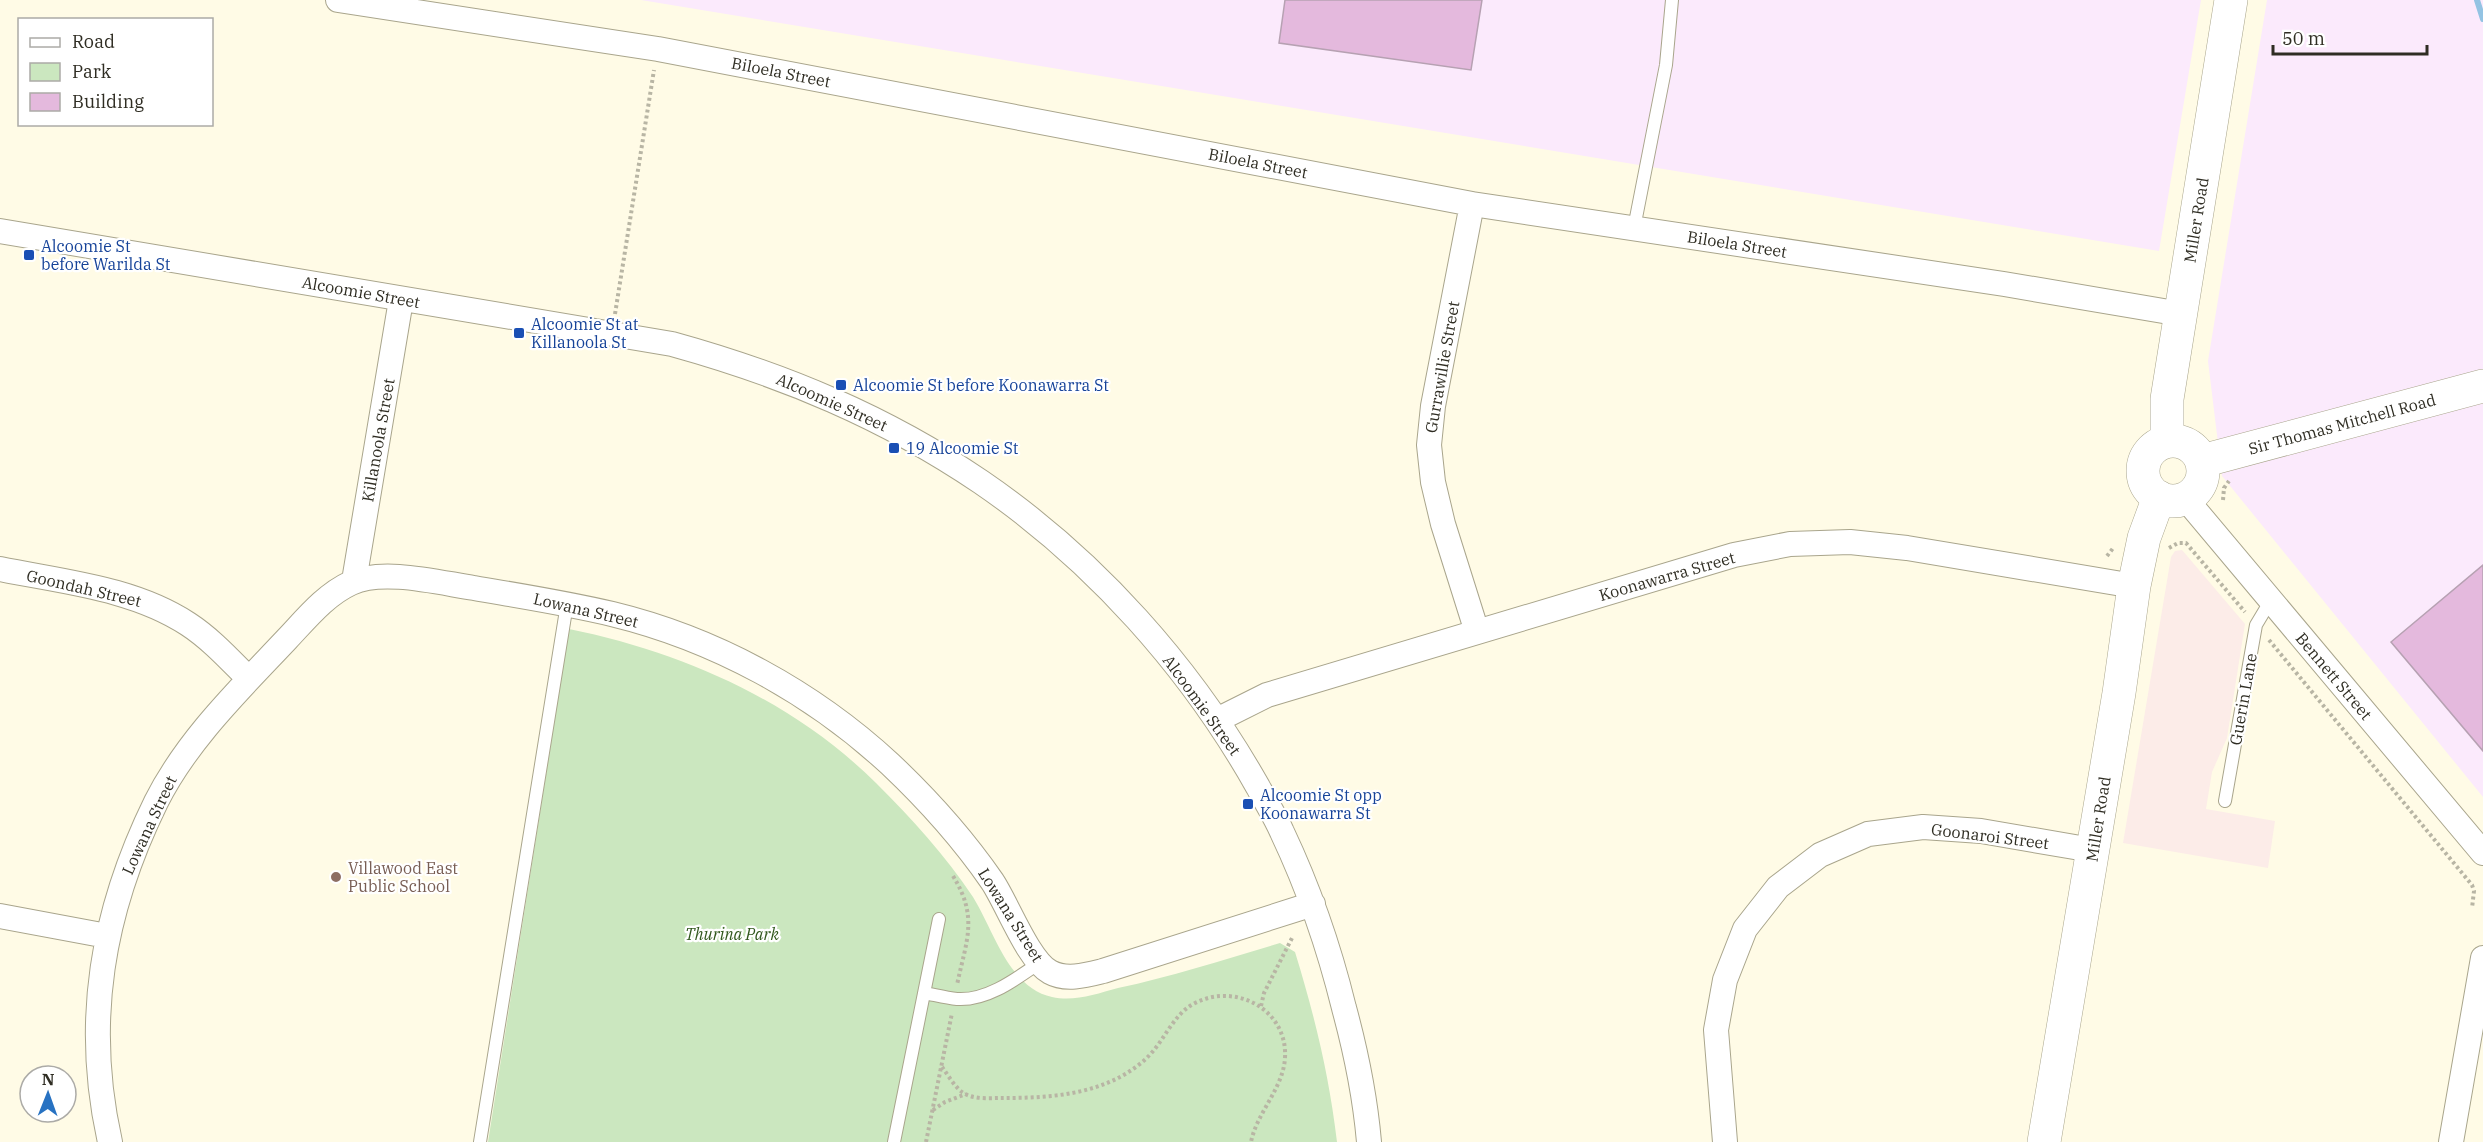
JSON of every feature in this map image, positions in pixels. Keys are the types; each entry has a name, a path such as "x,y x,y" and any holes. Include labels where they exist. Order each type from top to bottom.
{"main road":[{"name":"Miller Road","path":"2167,441 2167,399 2231,0"},
{"name":"Sir Thomas Mitchell Road","path":"2202,461 2483,386"},
{"path":"2167,441 2185,442 2198,453 2202,461 2202,479 2193,494 2172,498 2146,484 2143,466 2151,450 2167,441"},
{"name":"Miller Road","path":"2044,1142 2134,586 2144,538 2172,498"}],"street":[{"name":"Biloela Street","path":"338,0 658,49 1472,204 1981,280 2181,314"},
{"name":"Gurrawillie Street","path":"1472,204 1433,406 1429,445 1433,482 1443,524 1477,632"},
{"name":"Alcoomie Street","path":"0,231 672,344 781,377 826,396 898,432 982,483 1032,520 1108,588 1140,623 1217,720 1281,830 1329,948 1359,1064 1369,1142"},
{"name":"Killanoola Street","path":"354,581 401,300"},
{"name":"Bennett Street","path":"2172,498 2271,600 2483,853"},
{"name":"Koonawarra Street","path":"1217,720 1267,695 1734,555 1790,544 1850,542 1907,548 2134,586"},
{"name":"Goondah Street","path":"0,569 108,591 148,603 188,624 249,679"},
{"name":"Lowana Street","path":"110,1142 100,1090 97,1041 99,995 107,936 126,867 163,788 186,752 249,679 322,603 354,581 375,578 421,580 567,604 616,615 710,647 759,670 807,698 853,732 890,764 928,802 993,883 1039,963 1051,973 1066,977 1084,976 1313,904"},
{"name":"Goonaroi Street","path":"1725,1142 1716,1030 1725,980 1745,929 1778,887 1820,855 1868,834 1923,827 1981,831 2092,850"},
{"path":"0,916 107,936"},
{"path":"2451,1142 2483,958"}],"lane":[{"path":"1634,228 1666,65 1672,0"},
{"name":"Guerin Lane","path":"2224,801 2256,625 2271,600"},
{"path":"480,1142 567,604"},
{"path":"894,1142 939,919"},
{"path":"924,993 959,999 978,996 1000,988 1039,963"}],"path":[{"path":"615,315 655,67"},
{"path":"2223,500 2224,488 2229,481 2235,478"},
{"path":"2170,546 2186,543 2256,625 2472,885 2474,891 2472,908"},
{"path":"1261,1006 1264,993 1293,936"},
{"path":"942,1067 962,1092 977,1098 1058,1096 1090,1089 1117,1078 1139,1065 1157,1049 1182,1011 1197,1002 1216,997 1241,998 1261,1006 1278,1025 1283,1038 1285,1057 1280,1082 1253,1131 1251,1142"},
{"path":"933,1111 945,1102 966,1094"}],"shaded area":[{"path":"641,0 2201,0 2159,251"},
{"path":"2267,0 2483,0 2483,797 2222,476 2208,361"},
{"path":"2182,550 2245,624 2227,738 2212,772 2206,809 2275,821 2268,868 2123,843 2171,557 2175,551"}],"green space":[{"name":"Thurina Park","path":"569,629 653,651 734,684 772,704 844,754 876,783 939,852 973,897 1009,964 1022,981 1041,994 1068,999 1085,997 1179,973 1280,943 1295,952 1320,1046 1337,1142 488,1142"}],"building":[{"path":"1285,0 1482,0 1471,70 1279,43"},
{"path":"2483,565 2483,751 2391,642"}],"waterway":[{"path":"2477,0 2483,19"}],"place":[{"name":"Alcoomie St before Warilda St","path":"29,255"},
{"name":"Alcoomie St at Killanoola St","path":"519,333"},
{"name":"Alcoomie St before Koonawarra St","path":"841,385"},
{"name":"19 Alcoomie St","path":"894,448"},
{"name":"Alcoomie St opp Koonawarra St","path":"1248,804"},
{"name":"Villawood East Public School","path":"336,877"}]}
